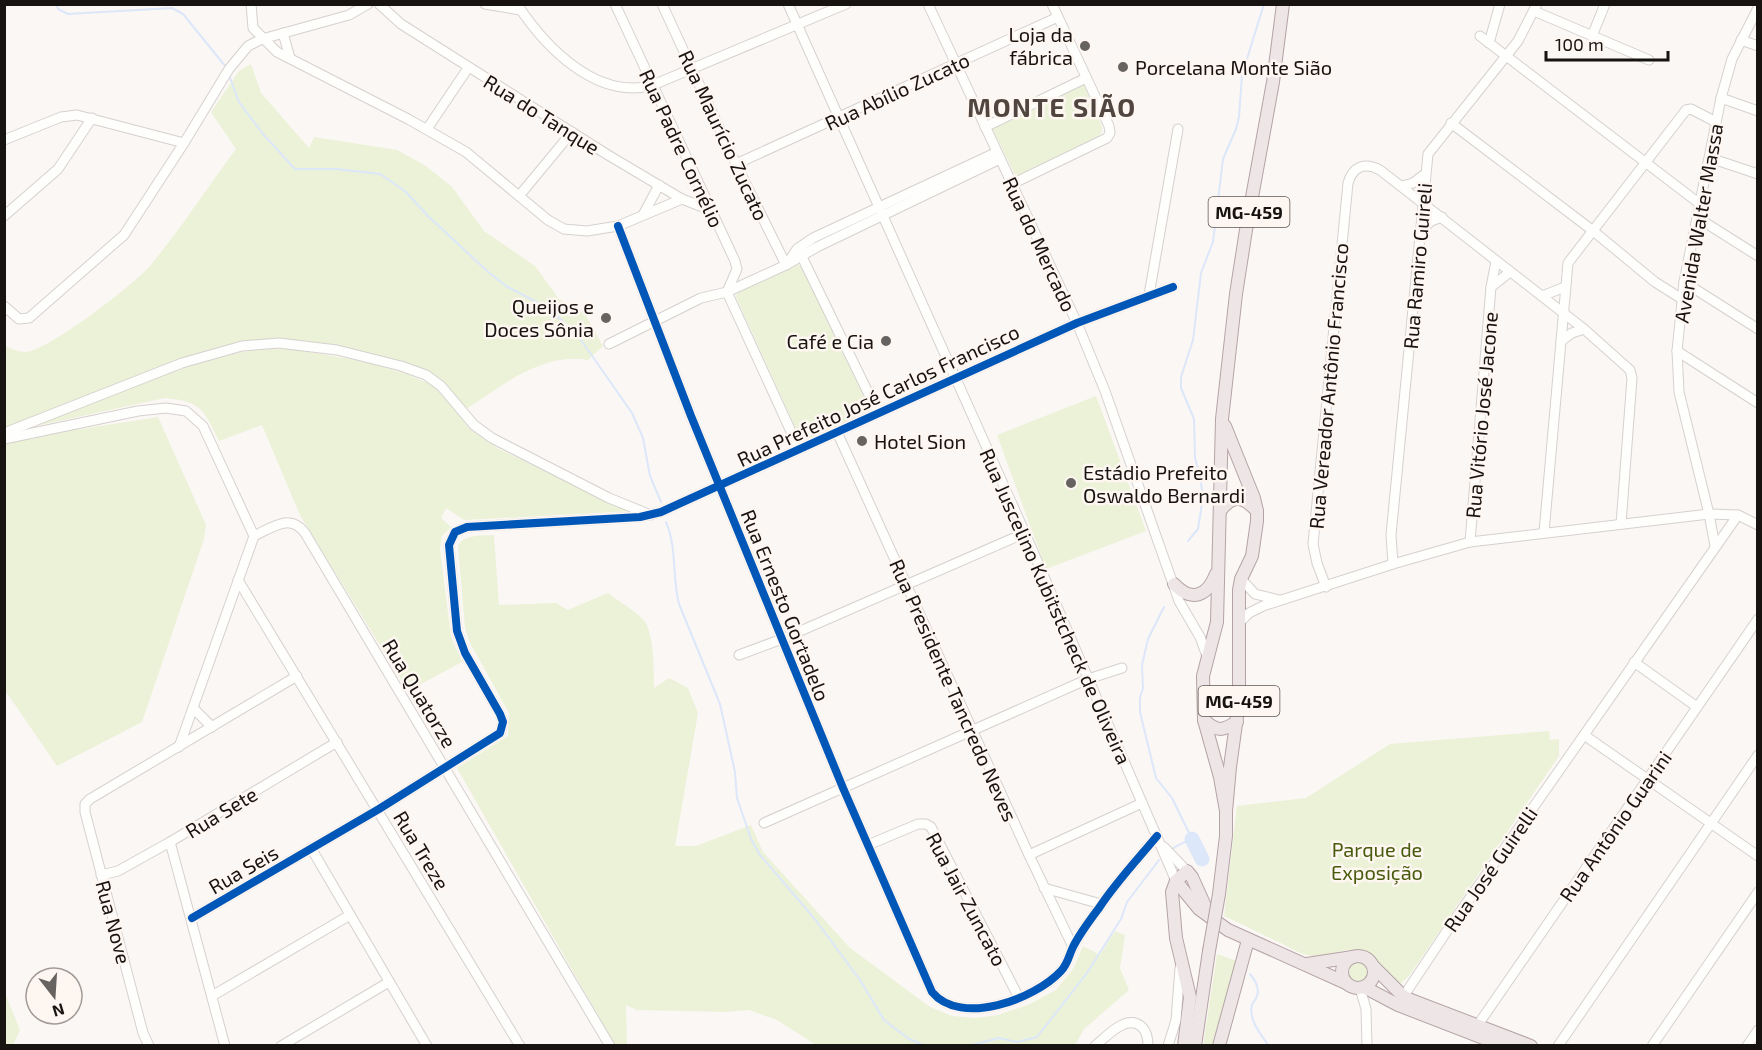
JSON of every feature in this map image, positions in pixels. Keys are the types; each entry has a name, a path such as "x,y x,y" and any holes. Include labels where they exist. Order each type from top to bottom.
{"main road":[{"name":"MG-459","path":"1226,811 1220,777 1204,720 1203,676 1216,622 1222,419 1236,294 1273,82 1282,4"},
{"name":"MG-459","path":"1195,1046 1226,836 1226,811 1237,722 1241,579 1252,556 1257,521 1254,498 1222,419"},
{"path":"1220,511 1227,502 1242,499 1257,511"},
{"path":"1174,584 1187,596 1194,596 1207,590 1217,570"},
{"path":"1204,720 1213,729 1221,730 1237,722"},
{"path":"1184,1046 1190,997 1174,926 1172,892 1176,881 1187,871 1210,917"},
{"path":"1176,881 1199,909 1228,930 1248,940 1307,964 1355,988 1401,1000 1474,1030 1531,1046"},
{"path":"1185,893 1196,885"},
{"path":"1219,1046 1248,940"},
{"path":"1307,964 1355,956 1369,959 1401,1000"},
{"path":"1346,983 1342,975 1343,965 1355,956"},
{"path":"1362,988 1374,977 1374,967"},
{"path":"1474,1030 1496,1044"}],"street":[{"path":"251,4 252,23 256,32 277,52 427,129 466,152 548,220 564,229 587,231 618,226 682,198"},
{"path":"4,306 19,319 29,318 124,235 224,77 248,46 282,33 338,19 357,12 368,4"},
{"name":"Rua do Tanque","path":"379,4 400,24 468,68 658,185 713,212"},
{"path":"485,4 518,7 556,53 581,71 623,87 640,89 846,4"},
{"path":"616,7 628,4"},
{"name":"Rua Maurício Zucato","path":"662,4 736,164 786,264"},
{"name":"Rua Juscelino Kubitstcheck de Oliveira","path":"788,4 1025,533 1176,881"},
{"name":"Rua do Mercado","path":"928,4 1077,323 1105,391 1182,607 1200,637 1207,656"},
{"path":"1012,184 1107,138 1110,133 1109,126 1052,4"},
{"path":"1489,43 1500,4"},
{"path":"1592,36 1605,4"},
{"name":"Rua Padre Cornélio","path":"616,7 737,265 736,274 727,292"},
{"path":"1536,8 1592,36 1649,60"},
{"name":"Rua Ramiro Guireli","path":"1393,564 1391,536 1428,154 1506,56 1524,31 1536,8"},
{"name":"Avenida Walter Massa","path":"1714,546 1709,514 1679,392 1677,351 1684,282 1721,98 1732,59 1758,8"},
{"name":"Rua Abílio Zucato","path":"736,164 1058,17"},
{"path":"282,33 290,58"},
{"path":"1480,36 1644,163 1701,204"},
{"path":"1741,40 1758,46"},
{"path":"427,129 468,68"},
{"path":"985,127 1086,78"},
{"path":"1721,98 1758,111"},
{"path":"1544,532 1568,263 1686,110 1689,109 1716,122"},
{"path":"4,140 61,117 77,115 92,117 184,143"},
{"path":"4,216 58,169 92,117"},
{"path":"1451,123 1592,230 1655,282 1682,299"},
{"path":"1149,295 1178,129"},
{"path":"519,196 572,132"},
{"path":"786,264 792,254 803,244 882,211 999,155"},
{"path":"1710,158 1758,174"},
{"name":"Rua Vereador Antônio Francisco","path":"1326,587 1313,544 1348,183 1353,170 1366,165 1380,170 1402,186"},
{"path":"1402,186 1413,183 1425,174"},
{"path":"644,213 658,185"},
{"path":"1402,186 1563,312 1630,370 1632,378 1622,524"},
{"path":"609,344 702,297 727,292 802,257 882,211"},
{"path":"1421,231 1431,221 1442,217"},
{"path":"1698,218 1758,256"},
{"name":"Rua Ernesto Gortadelo","path":"618,226 782,639 843,788 932,993 945,1004 973,1008 990,1007 1019,998"},
{"path":"802,257 878,413"},
{"name":"Rua Vitório José Jacone","path":"1470,542 1491,287 1496,261"},
{"name":"Rua Vitório José Jacone","path":"1491,287 1510,272"},
{"path":"1684,282 1758,329"},
{"name":"Rua Prefeito José Carlos Francisco","path":"311,848 493,739 503,727 500,714 465,653 457,631 449,545 455,532 468,527 651,515 661,512 1077,323 1173,287"},
{"path":"1542,296 1565,287"},
{"path":"727,292 800,449"},
{"path":"1561,341 1572,333 1584,329"},
{"path":"4,433 192,360 242,346 279,343 337,350 401,366 426,375 441,386 474,425 492,438 609,498 651,515"},
{"path":"1677,351 1758,404"},
{"path":"4,439 138,411 166,408 186,411 203,426 254,536 179,747"},
{"name":"Rua Presidente Tancredo Neves","path":"837,432 971,730 1073,947"},
{"path":"1240,622 1249,613 1281,601 1393,564 1470,542 1709,514 1738,515 1758,525"},
{"name":"Rua José Guirelli","path":"1401,1000 1714,546 1738,515"},
{"name":"Rua Quatorze","path":"254,536 287,522 300,526 610,1046"},
{"path":"740,656 1025,533"},
{"path":"1241,579 1256,594 1281,601"},
{"name":"Rua Treze","path":"238,580 379,809 520,1046"},
{"name":"Rua Antônio Guarini","path":"1474,1030 1758,619"},
{"path":"1634,662 1697,707"},
{"path":"764,823 1088,679 1122,668"},
{"path":"179,747 297,676"},
{"path":"193,708 212,727"},
{"path":"1584,735 1758,856"},
{"name":"Rua Sete","path":"101,875 118,870 170,842 337,741"},
{"name":"Rua Nove","path":"148,1046 101,875 85,804 179,747"},
{"path":"1558,1046 1758,755"},
{"path":"1029,855 1142,803"},
{"name":"Rua Jair Zuncato","path":"868,845 918,824 931,827 1019,998"},
{"path":"1019,998 1053,978 1068,960 1073,947 1101,904 1157,836"},
{"path":"170,842 225,1046"},
{"name":"Rua Juscelino Kubitstcheck de Oliveira","path":"1162,846 1187,871"},
{"path":"311,848 428,1046"},
{"name":"Rua Seis","path":"192,918 311,848"},
{"path":"1044,888 1101,904"},
{"path":"1652,1046 1758,892"},
{"path":"212,996 350,915"},
{"path":"1168,1046 1176,1020 1181,960"},
{"path":"281,1046 389,982"},
{"path":"1362,988 1366,1009 1367,1046"},
{"path":"1095,1046 1118,1027 1131,1022 1140,1025 1144,1030 1148,1046"},
{"path":"1747,1046 1758,1030"}],"green space":[{"path":"251,64 261,93 309,148 314,137 397,150 426,166 452,187 484,231 535,266 559,299 585,314 603,346 588,360 555,361 523,373 466,409 442,380 429,372 409,365 330,345 264,339 236,343 202,352 48,410 5,429 4,345 26,352 53,341 109,302 149,267 183,224 236,149 211,112 239,71"},
{"path":"1083,83 1102,127 1096,140 1016,177 991,126"},
{"path":"797,265 801,266 868,406 866,412 807,440 800,438 736,297 737,293"},
{"path":"261,349 290,349 362,361 407,374 432,385 470,429 499,449 631,511 464,520 446,508 441,518 451,527 442,536 440,549 451,637 462,662 408,691 300,515 262,425 219,441 200,409 187,402 165,398 22,429 170,371"},
{"name":"Estádio Prefeito Oswaldo Bernardi","path":"1096,396 1146,531 1046,569 997,435"},
{"path":"158,417 206,525 204,539 142,722 57,766 5,692 5,444 68,431"},
{"path":"494,535 499,605 556,603 568,610 608,593 638,615 648,628 653,654 654,688 669,678 688,688 698,713 675,846 696,846 751,825 763,852 850,948 930,1007 952,1016 976,1018 998,1015 1028,1005 1056,990 1073,969 1083,946 1100,955 1115,931 1125,935 1120,968 1129,990 1084,1029 1075,1045 816,1045 777,1020 749,1010 727,1012 637,1010 626,1005 627,1045 615,1045 457,768 508,736 509,713 469,641 465,627 458,546 464,539"},
{"name":"Parque de Exposição","path":"1549,731 1550,740 1559,739 1559,756 1409,976 1400,984 1390,979 1374,958 1363,951 1351,950 1319,956 1297,952 1224,916 1237,806 1306,798 1390,744"},
{"path":"1217,954 1240,962 1216,1045 1203,1046"},
{"path":"1355,962 1363,962 1369,968 1369,976 1363,982 1355,982 1349,976 1349,968"},
{"path":"5,993 20,1030 13,1045 5,1045"}],"waterway":[{"path":"56,4 58,9 68,14 172,8 183,14 226,67"},
{"path":"1188,541 1198,529 1203,497 1195,458 1194,419 1181,388 1181,377 1193,340 1201,273 1213,242 1223,159 1236,129 1242,75 1264,4"},
{"path":"229,75 239,102 263,134 295,169 336,169 380,174 405,191 428,216 487,271 506,286 550,309 581,340 632,413 643,438 650,476 661,502"},
{"path":"666,522 672,542 679,604 720,704 735,772 737,798 751,839 760,855 814,918 860,980 884,1020 909,1039 926,1046"},
{"path":"1164,607 1148,639 1142,665 1143,688 1140,712 1156,778 1172,798 1192,839 1171,850"},
{"path":"1192,839 1202,859"},
{"path":"968,1046 999,1038 1017,1042 1037,1037 1087,973 1121,919 1127,902 1159,860"},
{"path":"1250,974 1258,990 1252,1005 1252,1016 1256,1027 1269,1046"}],"cycle path":[{"path":"618,226 691,416 843,788 932,992 945,1002 961,1007 979,1008 1016,999 1049,981 1063,968 1079,937 1106,898 1157,836"},
{"path":"192,918 379,809 500,733 503,722 500,714 465,653 457,631 449,545 455,532 467,527 640,517 661,512 1077,323 1173,287"}],"place":[{"name":"Loja da fábrica","path":"1085,46"},
{"name":"Porcelana Monte Sião","path":"1123,67"},
{"name":"Queijos e Doces Sônia","path":"606,318"},
{"name":"Café e Cia","path":"886,341"},
{"name":"Hotel Sion","path":"862,441"},
{"name":"Estádio Prefeito Oswaldo Bernardi","path":"1071,483"}],"district":[{"name":"MONTE SIÃO","path":"1052,106"}]}
